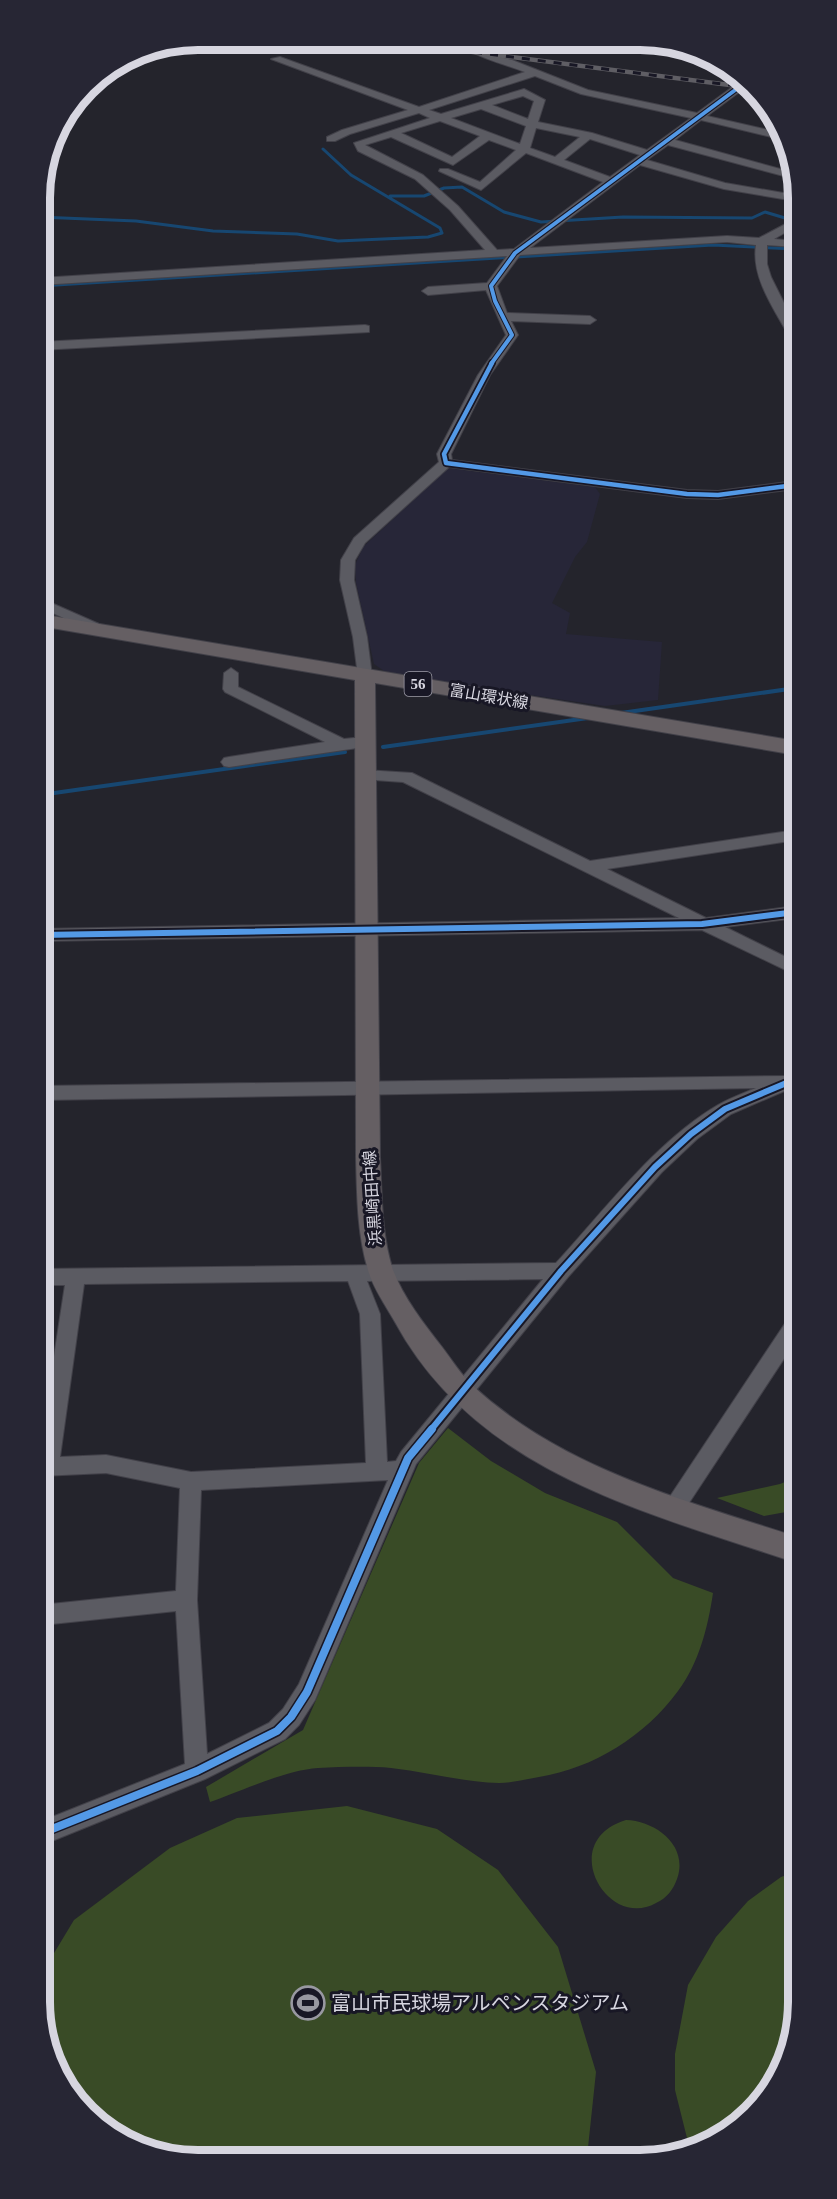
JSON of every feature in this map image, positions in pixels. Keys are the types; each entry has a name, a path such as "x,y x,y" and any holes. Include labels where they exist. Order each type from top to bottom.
{"main road":[{"name":"富山環状線","path":"50,622 788,756"},
{"name":"富山環状線","path":"50,631 788,747"},
{"name":"浜黒崎田中線","path":"365,680 353,743 365,775 372,1233 381,1272 414,1332 462,1393 491,1417 556,1461 629,1494 787,1547"}],"street":[{"path":"480,50 487,57 585,92 773,135"},
{"path":"276,59 610,181"},
{"path":"331,139 346,132 534,72"},
{"path":"446,463 444,454 484,375 512,335 505,317 495,302 491,286 511,257 610,181 738,88"},
{"path":"444,171 481,187 524,149 540,100 524,92 359,143 362,150 419,177 454,208 494,253"},
{"path":"481,105 532,124 588,135 647,154"},
{"path":"392,132 453,162"},
{"path":"556,161 588,135"},
{"path":"419,177 444,171 487,136"},
{"path":"667,141 786,173"},
{"path":"637,161 724,186 788,197"},
{"path":"761,245 788,227"},
{"path":"50,280 494,253 511,257 788,244"},
{"path":"761,245 788,252"},
{"path":"761,245 761,269 788,322"},
{"path":"428,291 491,286"},
{"path":"505,317 590,320"},
{"path":"50,345 365,328"},
{"path":"365,680 360,638 347,579 348,560 359,541 446,463 687,494 718,495 788,486"},
{"path":"50,607 103,631"},
{"path":"231,673 230,689 353,743"},
{"path":"229,762 353,743"},
{"path":"365,775 406,777 788,965"},
{"path":"585,867 788,836"},
{"path":"50,935 702,924 788,913"},
{"path":"50,1093 788,1080"},
{"path":"50,1830 197,1771 277,1731 291,1717 307,1692 408,1458 561,1271 655,1167 691,1134 725,1109 788,1083"},
{"path":"50,1277 561,1271"},
{"path":"354,1272 370,1314 377,1471"},
{"path":"50,1435 76,1276"},
{"path":"674,1508 787,1337"},
{"path":"50,1466 106,1464 191,1481 402,1470"},
{"path":"191,1481 186,1600 197,1771"},
{"path":"50,1614 186,1600"}],"shaded area":[{"path":"448,468 595,487 600,494 587,542 575,557 552,603 570,613 566,634 662,642 658,700 605,706 409,677 384,671 374,664 356,583 355,565 363,547"}],"green space":[{"path":"448,1428 491,1461 545,1493 617,1522 673,1578 713,1593 702,1644 692,1669 678,1691 650,1722 617,1748 559,1773 499,1783 391,1768 318,1768 278,1777 210,1802 206,1787 303,1730 419,1463"},
{"path":"787,1481 787,1512 764,1516 717,1498"},
{"name":"富山市民球場アルペンスタジアム","path":"347,1806 437,1829 498,1870 558,1947 596,2072 588,2150 197,2150 168,2147 150,2142 123,2130 93,2106 69,2076 57,2049 50,2012 50,1960 74,1920 170,1848 237,1818"},
{"path":"626,1820 637,1821 658,1830 674,1846 678,1856 679,1867 674,1887 663,1899 638,1908 621,1905 607,1895 596,1880 592,1863 594,1846 605,1831"},
{"path":"787,1875 787,2012 780,2049 763,2084 737,2113 714,2130 688,2141 675,2090 675,2054 688,1985 716,1937 748,1901"}],"waterway":[{"path":"50,217 136,221 213,231 297,234 338,241 428,237 442,233 440,228 351,175 323,149"},
{"path":"390,196 424,196 444,188 462,187 504,212 541,222 623,217 752,218 765,212 788,219"},
{"path":"50,285 713,245 788,249"},
{"path":"621,713 788,689"},
{"path":"383,747 588,718"},
{"path":"50,794 345,752"}],"railway":[{"path":"457,50 736,86"}],"cycle path":[{"path":"738,88 515,253 491,286 495,301 512,335 484,375 444,454 446,463 687,494 718,495 788,486"},
{"path":"50,935 702,924 788,913"},
{"path":"50,1830 197,1771 277,1731 291,1717 307,1692 408,1458 561,1271 655,1167 691,1134 725,1109 788,1083"}],"place":[{"name":"富山市民球場アルペンスタジアム","path":"308,2003"}]}
